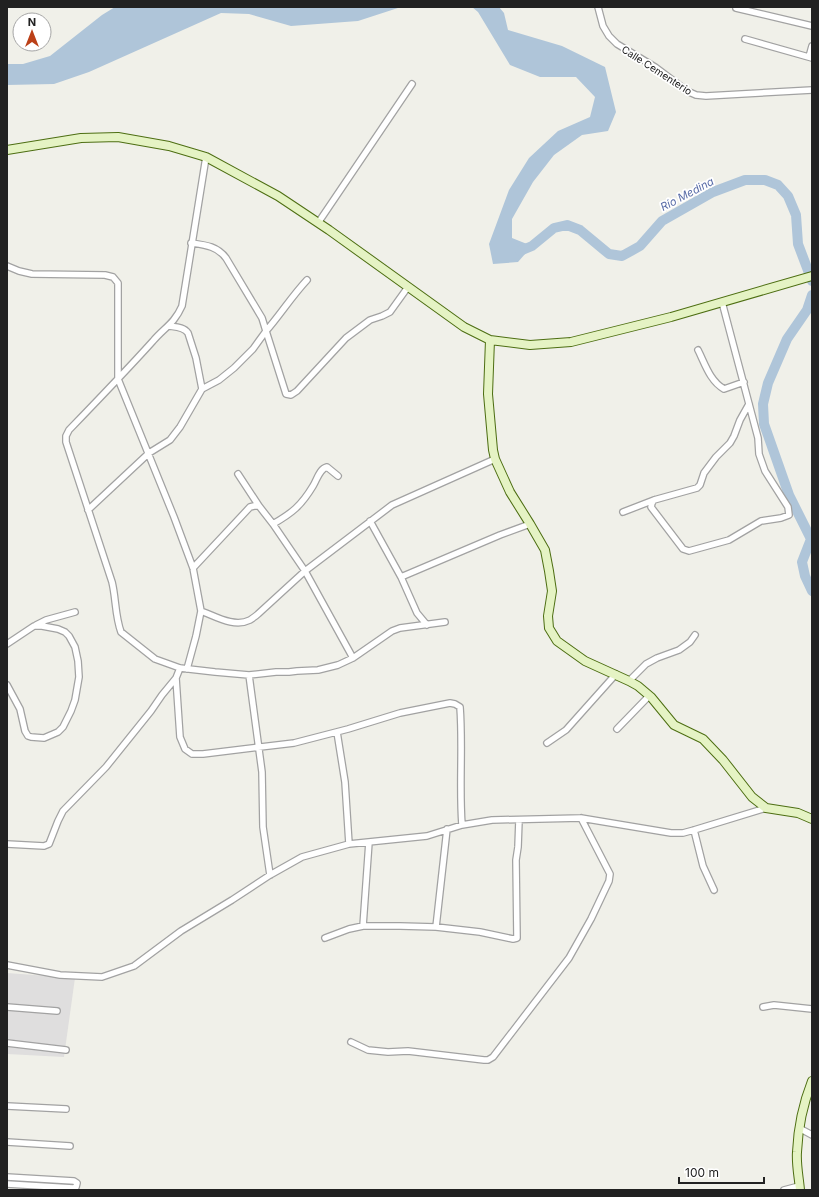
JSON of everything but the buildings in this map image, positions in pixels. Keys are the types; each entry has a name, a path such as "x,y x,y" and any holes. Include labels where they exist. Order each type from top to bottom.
{"main road":[{"path":"7,150 81,138 118,137 169,146 206,158 278,196 464,327 490,340 530,345 571,342 671,317 812,276"},
{"path":"490,340 488,394 495,459 510,492 545,550 552,591 548,622 549,628 557,641 585,661 629,681 649,696 674,725 703,739 723,760 752,797 766,808 798,813 812,819"},
{"path":"799,1188 796,1153 799,1128 804,1101 812,1081"}],"street":[{"name":"Calle Cementerio","path":"598,7 603,26 617,44 655,67 687,91 696,95 706,96 812,90"},
{"path":"736,8 812,26"},
{"path":"745,40 811,57 812,46"},
{"path":"318,223 412,84"},
{"path":"206,158 191,243 182,306 177,316 69,430 66,436 66,442 113,587 118,626 121,632 155,659 180,668 249,675 318,670 338,665 352,658 392,631 400,628 445,622"},
{"path":"191,243 216,248 222,252 262,318 286,394 291,395 297,391 346,338 370,320 390,312 408,287"},
{"path":"7,266 32,274 105,275 113,277 118,283 118,378 149,453 193,568 201,610 187,669"},
{"path":"88,510 149,453 170,440 180,427 202,389 219,380 234,368 252,349 306,280"},
{"path":"654,500 651,508 683,549 689,551 729,540 761,521 781,518 789,515 788,506 765,471 759,454 758,438 722,302"},
{"path":"169,326 182,328 188,333 196,358 202,389"},
{"path":"698,350 709,374 718,386 724,389 744,382"},
{"path":"623,512 654,500 697,488 700,485 704,473 716,457 730,443 749,404"},
{"path":"201,610 227,621 242,622 250,620 305,571 370,520 392,505 495,459"},
{"path":"273,524 290,514 302,503 314,486 322,469 327,467 338,476"},
{"path":"238,474 305,571 352,658"},
{"path":"193,568 250,507 259,506"},
{"path":"370,520 401,578 417,613 427,625"},
{"path":"401,578 500,535 530,524"},
{"path":"7,644 46,620 75,612"},
{"path":"7,685 20,709 28,736 44,738 58,732 63,727 75,700 79,677 78,661 74,647 69,636 65,632 58,629 34,626"},
{"path":"629,681 646,664 657,658 679,650 690,642 695,635"},
{"path":"7,844 44,846 49,844 63,811 106,767 176,678 180,668"},
{"path":"548,743 566,730 616,674"},
{"path":"249,675 260,748 263,827 270,875"},
{"path":"176,678 180,737 185,749 192,754 260,748 294,743 400,713 450,703 455,704 460,707 460,800 462,825"},
{"path":"617,729 649,696"},
{"path":"337,732 345,782 349,844"},
{"path":"7,966 60,975 102,976 134,966 181,931 270,875 302,857 349,844 427,836 462,825 492,820 581,818 671,833 683,833 766,808"},
{"path":"351,1042 368,1050 388,1052 408,1051 484,1060 494,1057 569,958 591,919 609,881 610,874 581,818"},
{"path":"325,938 349,929 363,926 436,928 480,932 513,939 517,938 516,860 519,820"},
{"path":"436,928 447,830"},
{"path":"694,830 703,866 714,890"},
{"path":"363,926 369,842"},
{"path":"763,1007 774,1005 812,1008"},
{"path":"7,1007 56,1011"},
{"path":"7,1043 66,1050"},
{"path":"7,1106 66,1109"},
{"path":"799,1128 812,1135"},
{"path":"7,1142 70,1146"},
{"path":"7,1177 74,1181 77,1183 76,1187 73,1188 7,1184"},
{"path":"27,1178 27,1185"},
{"path":"46,1179 46,1186"},
{"path":"784,1190 799,1188"}],"shaded area":[{"path":"7,973 75,978 64,1057 7,1054"}],"water":[{"path":"115,7 401,7 358,21 291,26 249,14 221,13 89,72 54,84 7,85 7,64 23,64 50,56 102,15"},
{"path":"472,7 499,7 504,13 508,30 562,46 605,67 616,112 608,131 582,135 554,155 533,182 512,219 512,238 532,246 518,262 493,264 489,244 509,190 529,158 558,131 590,117 595,97 576,77 540,77 510,65 478,12"}],"waterway":[{"name":"Río Medina","path":"520,251 532,246 554,228 567,225 580,230 609,254 622,256 640,246 662,221 713,192 745,180 765,180 778,185 788,196 796,215 798,244 812,281"},
{"name":"Río Medina","path":"812,295 807,310 787,339 768,383 763,404 764,424 789,495 811,539 802,562 805,576 812,591"}]}
